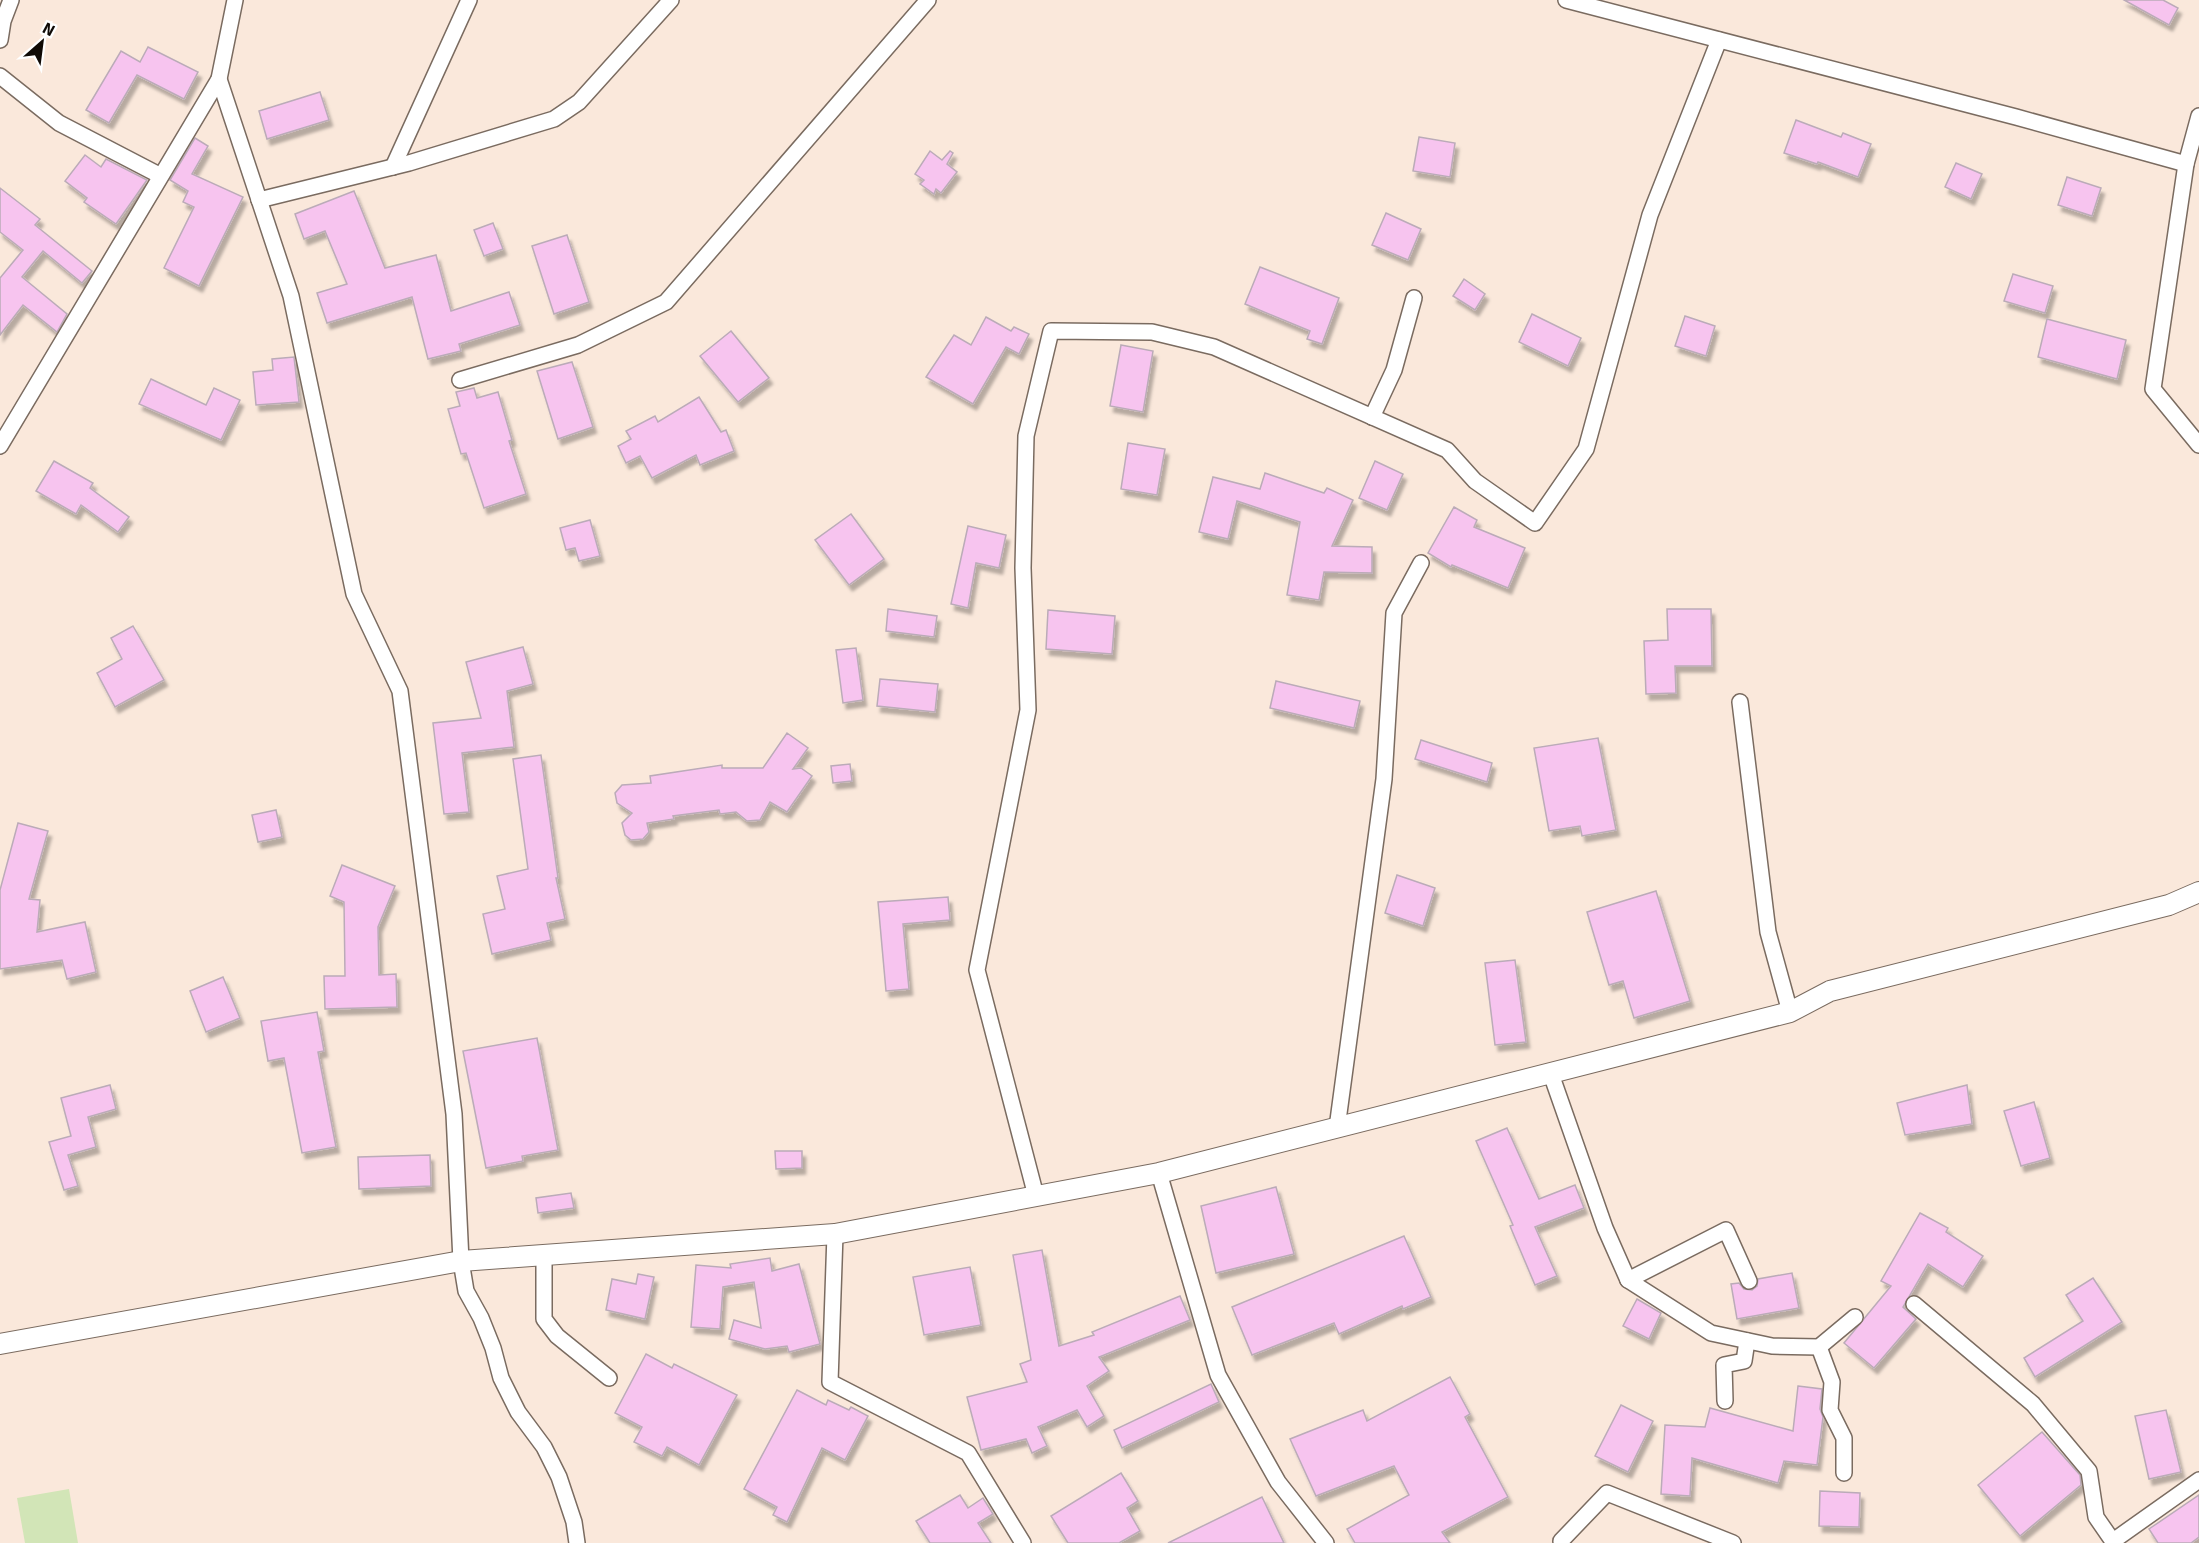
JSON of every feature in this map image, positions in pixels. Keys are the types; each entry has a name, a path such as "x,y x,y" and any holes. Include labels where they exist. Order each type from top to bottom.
{"street":[{"path":"0,40 3,21 11,0"},
{"path":"0,446 159,175 219,79 235,0"},
{"path":"393,166 469,0"},
{"path":"259,200 393,166 554,119 579,102 671,0"},
{"path":"460,380 578,345 666,302 928,0"},
{"path":"1566,0 2016,117 2186,164"},
{"path":"1036,1196 977,970 1028,710 1023,568 1026,436 1051,331 1152,332 1214,347 1447,450 1475,481 1535,523 1586,449 1650,215 1719,40"},
{"path":"0,76 59,123 159,175"},
{"path":"219,79 291,296 354,594 400,691 454,1114 461,1261 466,1292 493,1348 501,1378 518,1412 544,1447 559,1477 574,1522 577,1543"},
{"path":"2199,116 2186,164 2152,389 2199,445"},
{"path":"1372,417 1394,370 1414,298"},
{"path":"1337,1128 1384,779 1394,613 1421,563"},
{"path":"1740,702 1768,932 1790,1012"},
{"path":"0,1344 461,1261 835,1234 1159,1173 1790,1012 1830,991 2169,904 2199,892"},
{"path":"1551,1074 1605,1228 1628,1280 1711,1333 1772,1346 1819,1347 1855,1317"},
{"path":"1159,1173 1218,1375 1278,1482 1326,1543"},
{"path":"1628,1280 1726,1230 1749,1281"},
{"path":"835,1234 830,1382 968,1453 1023,1543"},
{"path":"544,1255 544,1319 557,1336 609,1378"},
{"path":"1914,1304 2033,1404 2089,1472 2097,1517 2114,1542 2199,1480"},
{"path":"1725,1401 1724,1365 1744,1361 1747,1341"},
{"path":"1819,1347 1832,1382 1830,1410 1844,1438 1844,1473"},
{"path":"1561,1541 1607,1493 1733,1543"}],"green space":[{"path":"69,1489 78,1543 25,1543 17,1498"}],"building":[{"path":"2124,0 2163,0 2178,8 2169,25"},
{"path":"148,47 198,72 184,99 137,75 109,123 86,110 121,51 140,62"},
{"path":"320,92 329,120 267,139 259,111"},
{"path":"1796,120 1841,137 1843,133 1871,144 1858,177 1818,162 1817,164 1784,153"},
{"path":"1419,137 1455,143 1450,177 1413,171"},
{"path":"195,138 208,146 192,174 243,197 199,286 164,268 194,207 183,202 188,191 170,180"},
{"path":"930,151 942,160 950,151 953,153 947,164 957,172 941,193 936,189 934,194 920,184 924,180 915,174"},
{"path":"85,155 101,167 106,159 147,180 116,224 84,202 87,198 65,181"},
{"path":"1956,163 1982,174 1971,199 1945,187"},
{"path":"2067,177 2101,188 2092,216 2058,205"},
{"path":"0,188 40,219 35,225 92,271 82,283 43,251 22,277 67,314 57,332 23,305 0,335 0,278 23,250 0,232"},
{"path":"354,191 385,268 436,255 451,311 509,292 520,325 459,344 461,351 428,359 412,297 327,323 317,293 347,284 325,231 304,239 295,214"},
{"path":"1386,213 1421,229 1408,260 1372,245"},
{"path":"493,223 503,249 484,256 474,230"},
{"path":"567,235 589,302 554,314 532,246"},
{"path":"1260,267 1339,298 1322,344 1307,339 1310,331 1245,304"},
{"path":"2013,274 2053,286 2045,313 2004,301"},
{"path":"1464,279 1485,294 1475,310 1453,296"},
{"path":"1532,314 1581,338 1568,366 1519,342"},
{"path":"1685,316 1715,326 1706,356 1675,346"},
{"path":"986,317 1011,331 1014,327 1029,334 1019,354 1006,347 973,404 926,377 954,335 971,345"},
{"path":"2047,319 2126,340 2117,379 2038,357"},
{"path":"731,331 769,378 738,402 700,356"},
{"path":"1121,345 1153,351 1143,412 1110,406"},
{"path":"294,357 299,402 256,405 253,372 273,370 272,359"},
{"path":"572,362 593,427 558,439 537,371"},
{"path":"151,379 206,405 214,388 240,400 221,440 139,404"},
{"path":"474,388 477,398 498,392 512,440 509,441 526,494 484,508 466,453 461,454 448,409 460,406 456,392"},
{"path":"699,397 721,432 726,430 734,451 700,465 696,455 652,478 640,456 626,463 618,446 631,439 626,431 655,416 658,422"},
{"path":"1128,443 1165,449 1157,495 1121,489"},
{"path":"54,461 93,483 90,488 129,517 118,532 81,505 76,514 36,491"},
{"path":"1375,461 1403,474 1387,510 1359,498"},
{"path":"1265,473 1324,493 1327,488 1353,500 1332,546 1372,547 1372,573 1324,572 1319,600 1287,595 1300,522 1237,501 1228,539 1199,532 1213,477 1260,489"},
{"path":"1454,507 1477,520 1474,527 1525,548 1508,588 1452,565 1451,567 1428,553"},
{"path":"851,514 884,559 849,585 815,540"},
{"path":"590,520 600,556 579,561 575,548 566,550 560,528"},
{"path":"968,526 1006,535 999,568 976,563 968,608 951,604"},
{"path":"888,609 937,616 934,637 886,631"},
{"path":"1667,609 1711,609 1712,666 1675,666 1676,693 1646,694 1644,641 1668,640"},
{"path":"1048,610 1115,616 1112,654 1046,649"},
{"path":"133,626 164,680 115,707 97,673 122,659 111,638"},
{"path":"523,647 533,684 507,691 514,747 462,753 469,812 444,814 433,723 481,718 466,662"},
{"path":"856,648 863,700 843,703 836,650"},
{"path":"880,679 938,684 935,712 877,706"},
{"path":"1276,681 1360,701 1354,728 1270,708"},
{"path":"787,733 808,748 793,769 801,768 812,776 787,812 770,802 760,820 747,821 736,812 720,814 719,810 673,816 674,819 647,823 649,832 643,839 631,840 625,835 622,823 632,813 617,803 615,793 622,785 651,783 650,776 722,765 722,768 763,768"},
{"path":"1598,738 1616,830 1582,836 1580,826 1549,831 1534,748"},
{"path":"1421,740 1492,763 1487,782 1415,759"},
{"path":"541,755 558,878 556,878 565,919 547,923 551,940 492,954 483,914 505,909 497,876 528,869 513,759"},
{"path":"850,764 852,781 833,783 831,766"},
{"path":"276,810 282,837 258,842 252,815"},
{"path":"18,823 48,831 29,899 40,900 37,932 85,922 96,972 67,979 62,960 0,969 0,890"},
{"path":"342,865 395,886 378,927 379,975 396,974 397,1007 325,1009 324,976 345,976 344,902 330,896"},
{"path":"1397,875 1435,888 1423,926 1385,913"},
{"path":"1656,891 1690,1001 1634,1018 1623,981 1609,985 1587,912"},
{"path":"948,897 950,920 903,924 909,989 886,991 878,902"},
{"path":"1515,960 1526,1042 1495,1045 1485,963"},
{"path":"223,977 240,1018 206,1032 190,991"},
{"path":"317,1012 324,1051 318,1052 336,1147 302,1153 284,1058 268,1061 261,1021"},
{"path":"537,1038 558,1150 522,1156 523,1161 486,1168 463,1051"},
{"path":"110,1085 116,1109 88,1117 96,1147 68,1155 78,1186 64,1190 49,1142 71,1136 61,1098"},
{"path":"1967,1085 1972,1124 1905,1135 1897,1103"},
{"path":"2034,1102 2050,1158 2021,1166 2004,1111"},
{"path":"1507,1128 1539,1199 1575,1185 1584,1208 1535,1227 1557,1276 1535,1285 1510,1226 1513,1225 1476,1141"},
{"path":"775,1151 802,1151 802,1168 776,1169"},
{"path":"430,1155 431,1186 359,1189 358,1157"},
{"path":"1276,1187 1294,1254 1216,1273 1201,1206"},
{"path":"571,1193 574,1208 538,1213 536,1198"},
{"path":"1920,1213 1948,1228 1946,1232 1983,1256 1963,1287 1928,1264 1903,1307 1916,1319 1874,1368 1844,1343 1891,1286 1881,1281"},
{"path":"1404,1236 1431,1297 1403,1309 1402,1306 1339,1334 1334,1323 1252,1355 1232,1307"},
{"path":"1042,1250 1059,1346 1094,1335 1092,1332 1180,1296 1190,1320 1099,1357 1109,1371 1087,1386 1104,1416 1087,1427 1077,1410 1038,1427 1047,1446 1032,1453 1026,1439 981,1450 967,1397 1027,1382 1020,1364 1031,1360 1013,1255"},
{"path":"770,1258 772,1271 799,1264 820,1344 789,1352 787,1346 765,1349 729,1339 734,1320 761,1328 754,1282 723,1287 720,1329 691,1327 696,1265 731,1268 730,1264"},
{"path":"970,1267 981,1325 924,1335 913,1277"},
{"path":"1792,1273 1799,1308 1737,1319 1731,1284 1739,1283 1744,1289 1752,1290 1757,1286 1758,1279"},
{"path":"638,1274 654,1277 645,1319 606,1310 612,1279 636,1284"},
{"path":"2093,1278 2122,1322 2035,1377 2024,1358 2083,1321 2066,1295"},
{"path":"1637,1299 1661,1313 1649,1339 1623,1326"},
{"path":"646,1354 672,1368 674,1364 737,1395 699,1465 667,1447 662,1456 634,1442 642,1427 615,1413"},
{"path":"1450,1377 1470,1414 1465,1417 1508,1497 1442,1532 1450,1543 1355,1543 1347,1529 1409,1495 1394,1466 1316,1496 1290,1439 1363,1410 1367,1421"},
{"path":"1211,1384 1219,1402 1122,1448 1114,1430"},
{"path":"1798,1386 1822,1389 1820,1409 1823,1417 1817,1465 1784,1461 1778,1483 1692,1458 1690,1496 1661,1494 1665,1425 1705,1427 1710,1408 1793,1431"},
{"path":"797,1390 826,1405 828,1400 849,1410 851,1407 868,1416 845,1460 822,1448 787,1522 773,1515 777,1507 744,1489"},
{"path":"1621,1405 1653,1421 1628,1472 1595,1456"},
{"path":"2166,1410 2181,1472 2149,1479 2135,1416"},
{"path":"2042,1432 2080,1475 2081,1485 2020,1536 1978,1485"},
{"path":"1121,1473 1138,1501 1127,1508 1140,1531 1119,1543 1068,1543 1051,1516"},
{"path":"1820,1491 1860,1493 1859,1527 1819,1526"},
{"path":"960,1495 968,1508 983,1498 993,1514 978,1523 991,1543 930,1543 916,1521"},
{"path":"2199,1495 2199,1537 2191,1543 2158,1543 2149,1529"},
{"path":"1262,1497 1284,1543 1168,1543"}]}
